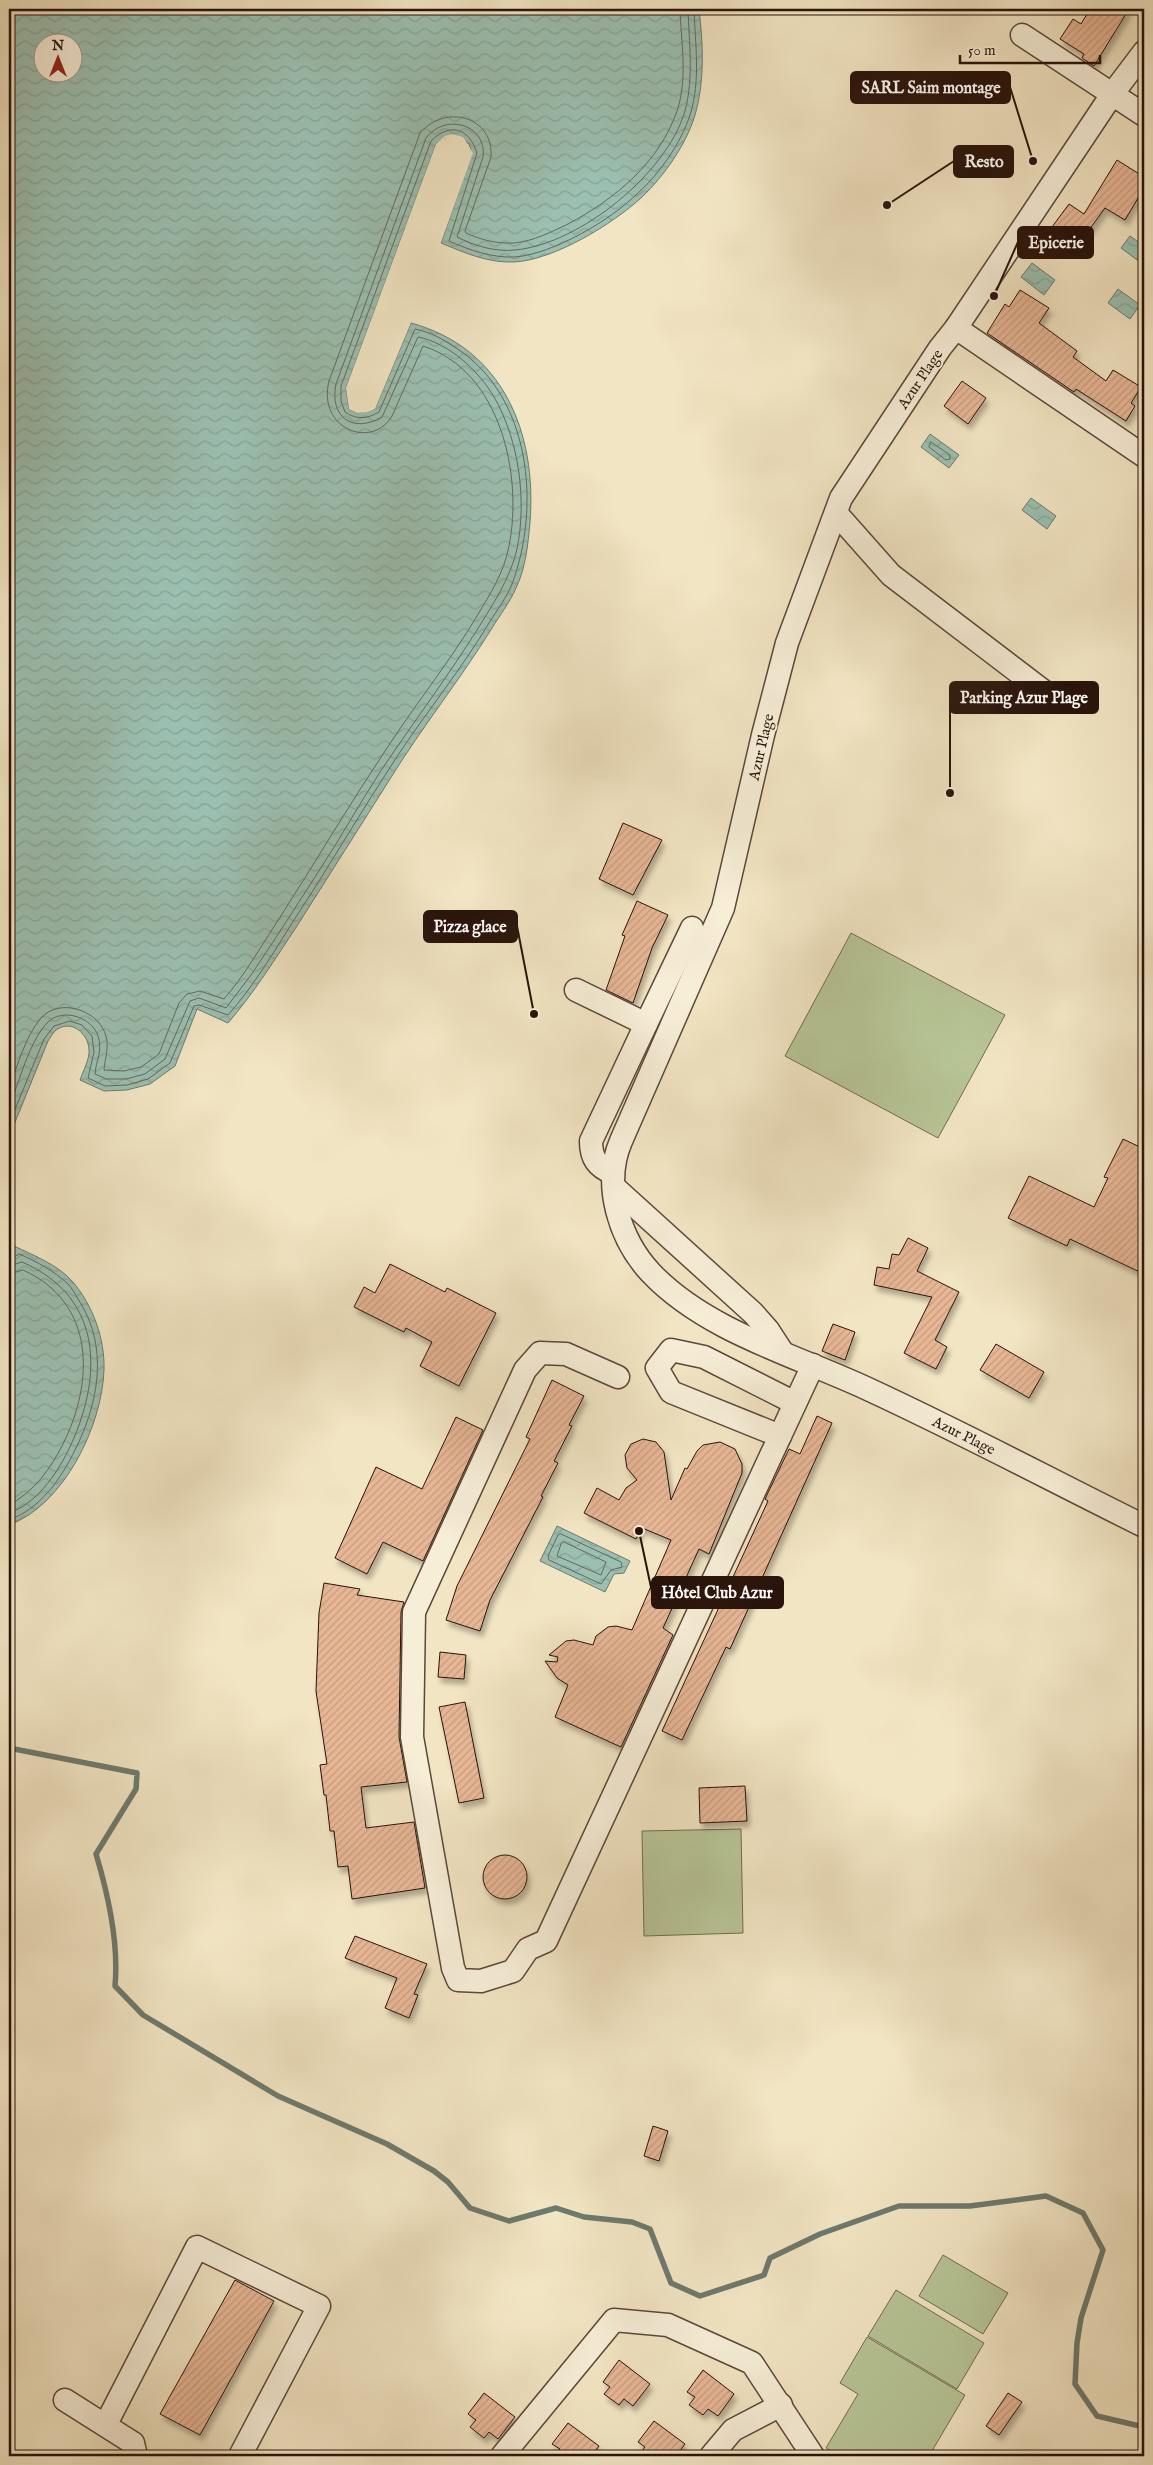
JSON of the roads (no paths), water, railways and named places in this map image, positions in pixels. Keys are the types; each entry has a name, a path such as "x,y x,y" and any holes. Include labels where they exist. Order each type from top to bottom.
{"street":[{"path":"1022,35 1144,115"},
{"name":"Azur Plage","path":"1144,52 1113,93 841,498 787,643 723,908 620,1141 616,1152 614,1180 619,1219 628,1240 652,1273 677,1296 716,1322 870,1390 1144,1526"},
{"path":"956,328 1143,453"},
{"path":"836,513 891,575 1055,700"},
{"path":"692,928 591,1141 593,1156 597,1163 614,1180 753,1313 768,1330 780,1350"},
{"path":"576,990 646,1024"},
{"path":"780,1436 671,1392 657,1368 671,1350 704,1357 795,1403"},
{"path":"618,1377 566,1354 540,1353 526,1370 414,1612 412,1738 453,1968 458,1980 481,1981 513,1970 528,1949 546,1941 813,1365"},
{"path":"106,2424 197,2247 318,2306 240,2456"},
{"path":"502,2456 614,2320 668,2325 752,2363 813,2456"},
{"path":"65,2400 106,2424 133,2443 136,2456"},
{"path":"712,2456 733,2430 781,2405"}],"water":[{"path":"9,9 699,9 702,75 695,115 686,138 666,170 642,197 615,218 582,239 547,255 514,262 486,259 441,243 472,153 469,144 452,134 436,144 346,388 349,409 357,413 375,409 411,323 443,335 469,352 491,373 508,398 520,427 527,457 531,489 530,522 524,564 516,588 508,603 402,760 281,951 238,1012 228,1023 197,1009 175,1066 150,1084 127,1090 104,1091 80,1080 89,1049 82,1033 77,1029 66,1026 61,1027 55,1031 48,1041 9,1137"},
{"path":"1130,236 1144,246 1144,265 1121,248"},
{"path":"1032,263 1055,280 1044,295 1021,277"},
{"path":"1118,289 1140,305 1130,319 1108,303"},
{"path":"930,434 959,455 949,468 921,447"},
{"path":"1031,498 1056,516 1047,529 1022,510"},
{"path":"14,1246 60,1270 79,1290 92,1312 100,1335 104,1370 102,1392 96,1415 88,1438 76,1461 63,1482 47,1500 29,1515 9,1525 9,1262"},
{"path":"557,1526 630,1561 624,1573 614,1574 605,1592 540,1561"}],"waterway":[{"path":"9,1748 137,1773 136,1789 96,1854 112,1919 116,1970 115,1986 143,2015 278,2096 387,2144 434,2171 448,2182 470,2208 509,2221 556,2208 584,2217 632,2222 650,2229 671,2283 700,2296 764,2275 770,2258 820,2234 899,2206 970,2206 1046,2196 1083,2213 1103,2250 1081,2318 1077,2343 1075,2384 1097,2416 1144,2427"}],"place":[{"name":"SARL Saim montage","path":"1033,161"},
{"name":"Resto","path":"887,205"},
{"name":"Epicerie","path":"994,296"},
{"name":"Parking Azur Plage","path":"950,793"},
{"name":"Pizza glace","path":"534,1014"},
{"name":"Hôtel Club Azur","path":"639,1531"}]}
